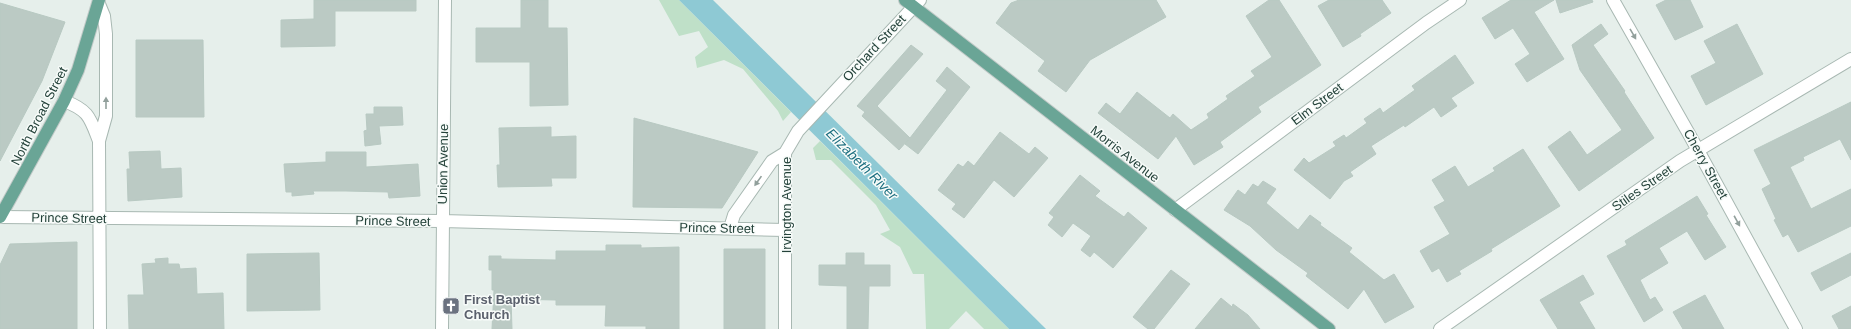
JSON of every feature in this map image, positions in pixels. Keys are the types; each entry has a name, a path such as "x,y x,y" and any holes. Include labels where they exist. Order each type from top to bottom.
{"main road":[{"name":"North Broad Street","path":"0,217 64,101 78,70 99,2"},
{"name":"Morris Avenue","path":"913,2 1175,210 1329,329"}],"street":[{"name":"Union Avenue","path":"442,329 445,0"},
{"name":"Elm Street","path":"1175,210 1426,22 1460,0"},
{"name":"Cherry Street","path":"1613,0 1698,150 1796,329"},
{"path":"99,2 104,16 106,34 106,116 99,141 100,329"},
{"name":"Orchard Street","path":"829,97 913,2"},
{"name":"Stiles Street","path":"1440,329 1698,150 1851,59"},
{"name":"Irvington Avenue","path":"785,329 784,153 798,131 829,97"},
{"path":"64,101 79,107 91,120 99,141"},
{"path":"730,228 734,214 772,161 784,153"},
{"name":"Prince Street","path":"0,217 442,221 785,230"}],"green space":[{"path":"659,0 679,0 791,112 783,121 778,111 743,69 724,60 697,68 695,57 708,47 699,31 679,36"},
{"path":"820,141 1009,329 984,329 966,311 949,329 926,329 924,274 913,274 900,247 880,234 890,230 876,205 831,160 816,160 813,148"}],"water":[{"name":"Elizabeth River","path":"679,0 713,0 1046,329 1009,329"}],"building":[{"path":"314,0 416,0 416,11 335,11 335,46 281,47 281,20 314,19"},
{"path":"521,0 548,0 548,28 567,28 568,105 530,106 530,62 476,62 476,28 521,28"},
{"path":"1019,0 1156,0 1166,17 1090,60 1066,92 1038,71 1045,61 996,23 1011,3"},
{"path":"1269,0 1279,0 1321,65 1258,107 1261,112 1220,142 1223,147 1194,165 1176,136 1158,159 1098,113 1106,103 1120,114 1137,92 1170,118 1173,114 1191,130 1209,118 1207,114 1228,99 1226,96 1255,76 1251,71 1272,57 1246,16"},
{"path":"1329,0 1382,0 1391,13 1360,34 1361,36 1343,47 1318,6"},
{"path":"1511,0 1554,0 1534,12 1564,59 1527,82 1515,64 1530,54 1513,28 1495,39 1482,18"},
{"path":"1556,0 1592,0 1593,2 1560,13"},
{"path":"1666,0 1690,0 1703,27 1675,40 1656,5"},
{"path":"0,3 65,22 42,81 0,161"},
{"path":"1601,24 1608,34 1593,45 1625,91 1624,92 1654,138 1579,191 1548,147 1570,131 1587,155 1622,130 1580,70 1572,45"},
{"path":"1737,24 1763,74 1706,105 1691,76 1716,63 1704,41"},
{"path":"136,40 203,40 204,117 136,117"},
{"path":"911,45 923,54 877,106 910,138 947,90 936,81 947,67 970,87 918,154 905,144 908,140 899,150 862,116 865,112 857,106"},
{"path":"1455,55 1474,83 1451,98 1457,106 1441,117 1434,107 1405,127 1404,125 1371,146 1376,154 1350,172 1353,176 1344,181 1330,199 1294,170 1304,158 1309,163 1336,146 1333,142 1344,135 1346,138 1367,123 1364,119 1380,108 1383,113 1415,90 1412,86"},
{"path":"1851,102 1851,160 1840,139 1803,157 1804,160 1790,167 1811,209 1851,189 1851,226 1798,252 1788,234 1783,237 1774,220 1776,219 1762,189 1771,184 1754,150"},
{"path":"374,107 402,107 403,125 379,126 381,144 365,146 364,131 367,130 366,114 374,114"},
{"path":"634,118 758,152 722,208 633,207"},
{"path":"551,127 551,137 576,136 576,178 551,178 552,186 498,187 497,165 500,165 499,128"},
{"path":"1000,132 1029,154 1035,147 1048,158 1014,197 994,180 964,218 952,209 956,204 938,190 958,164 963,167 968,161 974,166"},
{"path":"1523,149 1560,206 1491,249 1492,251 1459,271 1461,274 1447,282 1439,268 1432,272 1420,251 1450,234 1434,207 1445,201 1432,180 1455,166 1468,187 1495,171 1493,168"},
{"path":"160,151 161,169 181,168 182,197 128,201 127,169 130,169 129,152"},
{"path":"326,152 366,152 366,167 418,164 420,196 389,198 388,192 313,191 314,194 292,196 292,192 286,192 284,164 326,162"},
{"path":"1080,175 1100,191 1095,196 1124,217 1128,212 1147,228 1113,268 1094,252 1090,257 1081,250 1091,236 1073,223 1062,237 1048,225 1054,217 1049,213"},
{"path":"1263,181 1276,189 1266,203 1298,230 1310,215 1321,223 1320,225 1352,248 1349,252 1384,280 1394,274 1414,307 1385,323 1364,289 1348,309 1306,276 1308,273 1276,250 1250,226 1224,210 1238,190 1245,195 1253,184 1258,187"},
{"path":"1697,196 1708,214 1706,215 1726,247 1705,260 1687,231 1659,248 1668,263 1640,280 1650,300 1655,297 1663,310 1644,322 1607,256 1627,245 1625,241"},
{"path":"77,242 77,329 0,329 0,265 10,244"},
{"path":"606,245 641,245 641,248 679,247 679,329 646,329 646,326 605,326 606,305 556,305 556,300 511,299 512,329 492,329 494,290 492,290 492,270 489,270 489,256 501,256 501,259 556,260 556,251 606,251"},
{"path":"724,249 765,249 765,329 724,329"},
{"path":"319,253 320,310 247,311 247,254"},
{"path":"846,253 864,253 864,265 890,265 890,286 869,286 868,329 847,329 847,286 819,285 819,265 846,265"},
{"path":"1851,253 1851,275 1821,291 1811,273"},
{"path":"168,258 168,264 179,264 180,269 196,268 197,294 223,293 224,329 129,329 128,295 144,295 142,264 156,263 155,259"},
{"path":"1171,270 1190,284 1154,329 1148,329 1133,317"},
{"path":"1583,275 1594,294 1579,302 1595,329 1558,329 1540,300"},
{"path":"1705,295 1724,329 1683,329 1673,312"},
{"path":"1221,298 1232,307 1233,304 1248,315 1260,329 1195,329"},
{"path":"1851,306 1851,329 1839,329 1832,316"}],"place":[{"name":"First Baptist Church","path":"451,306"}]}
